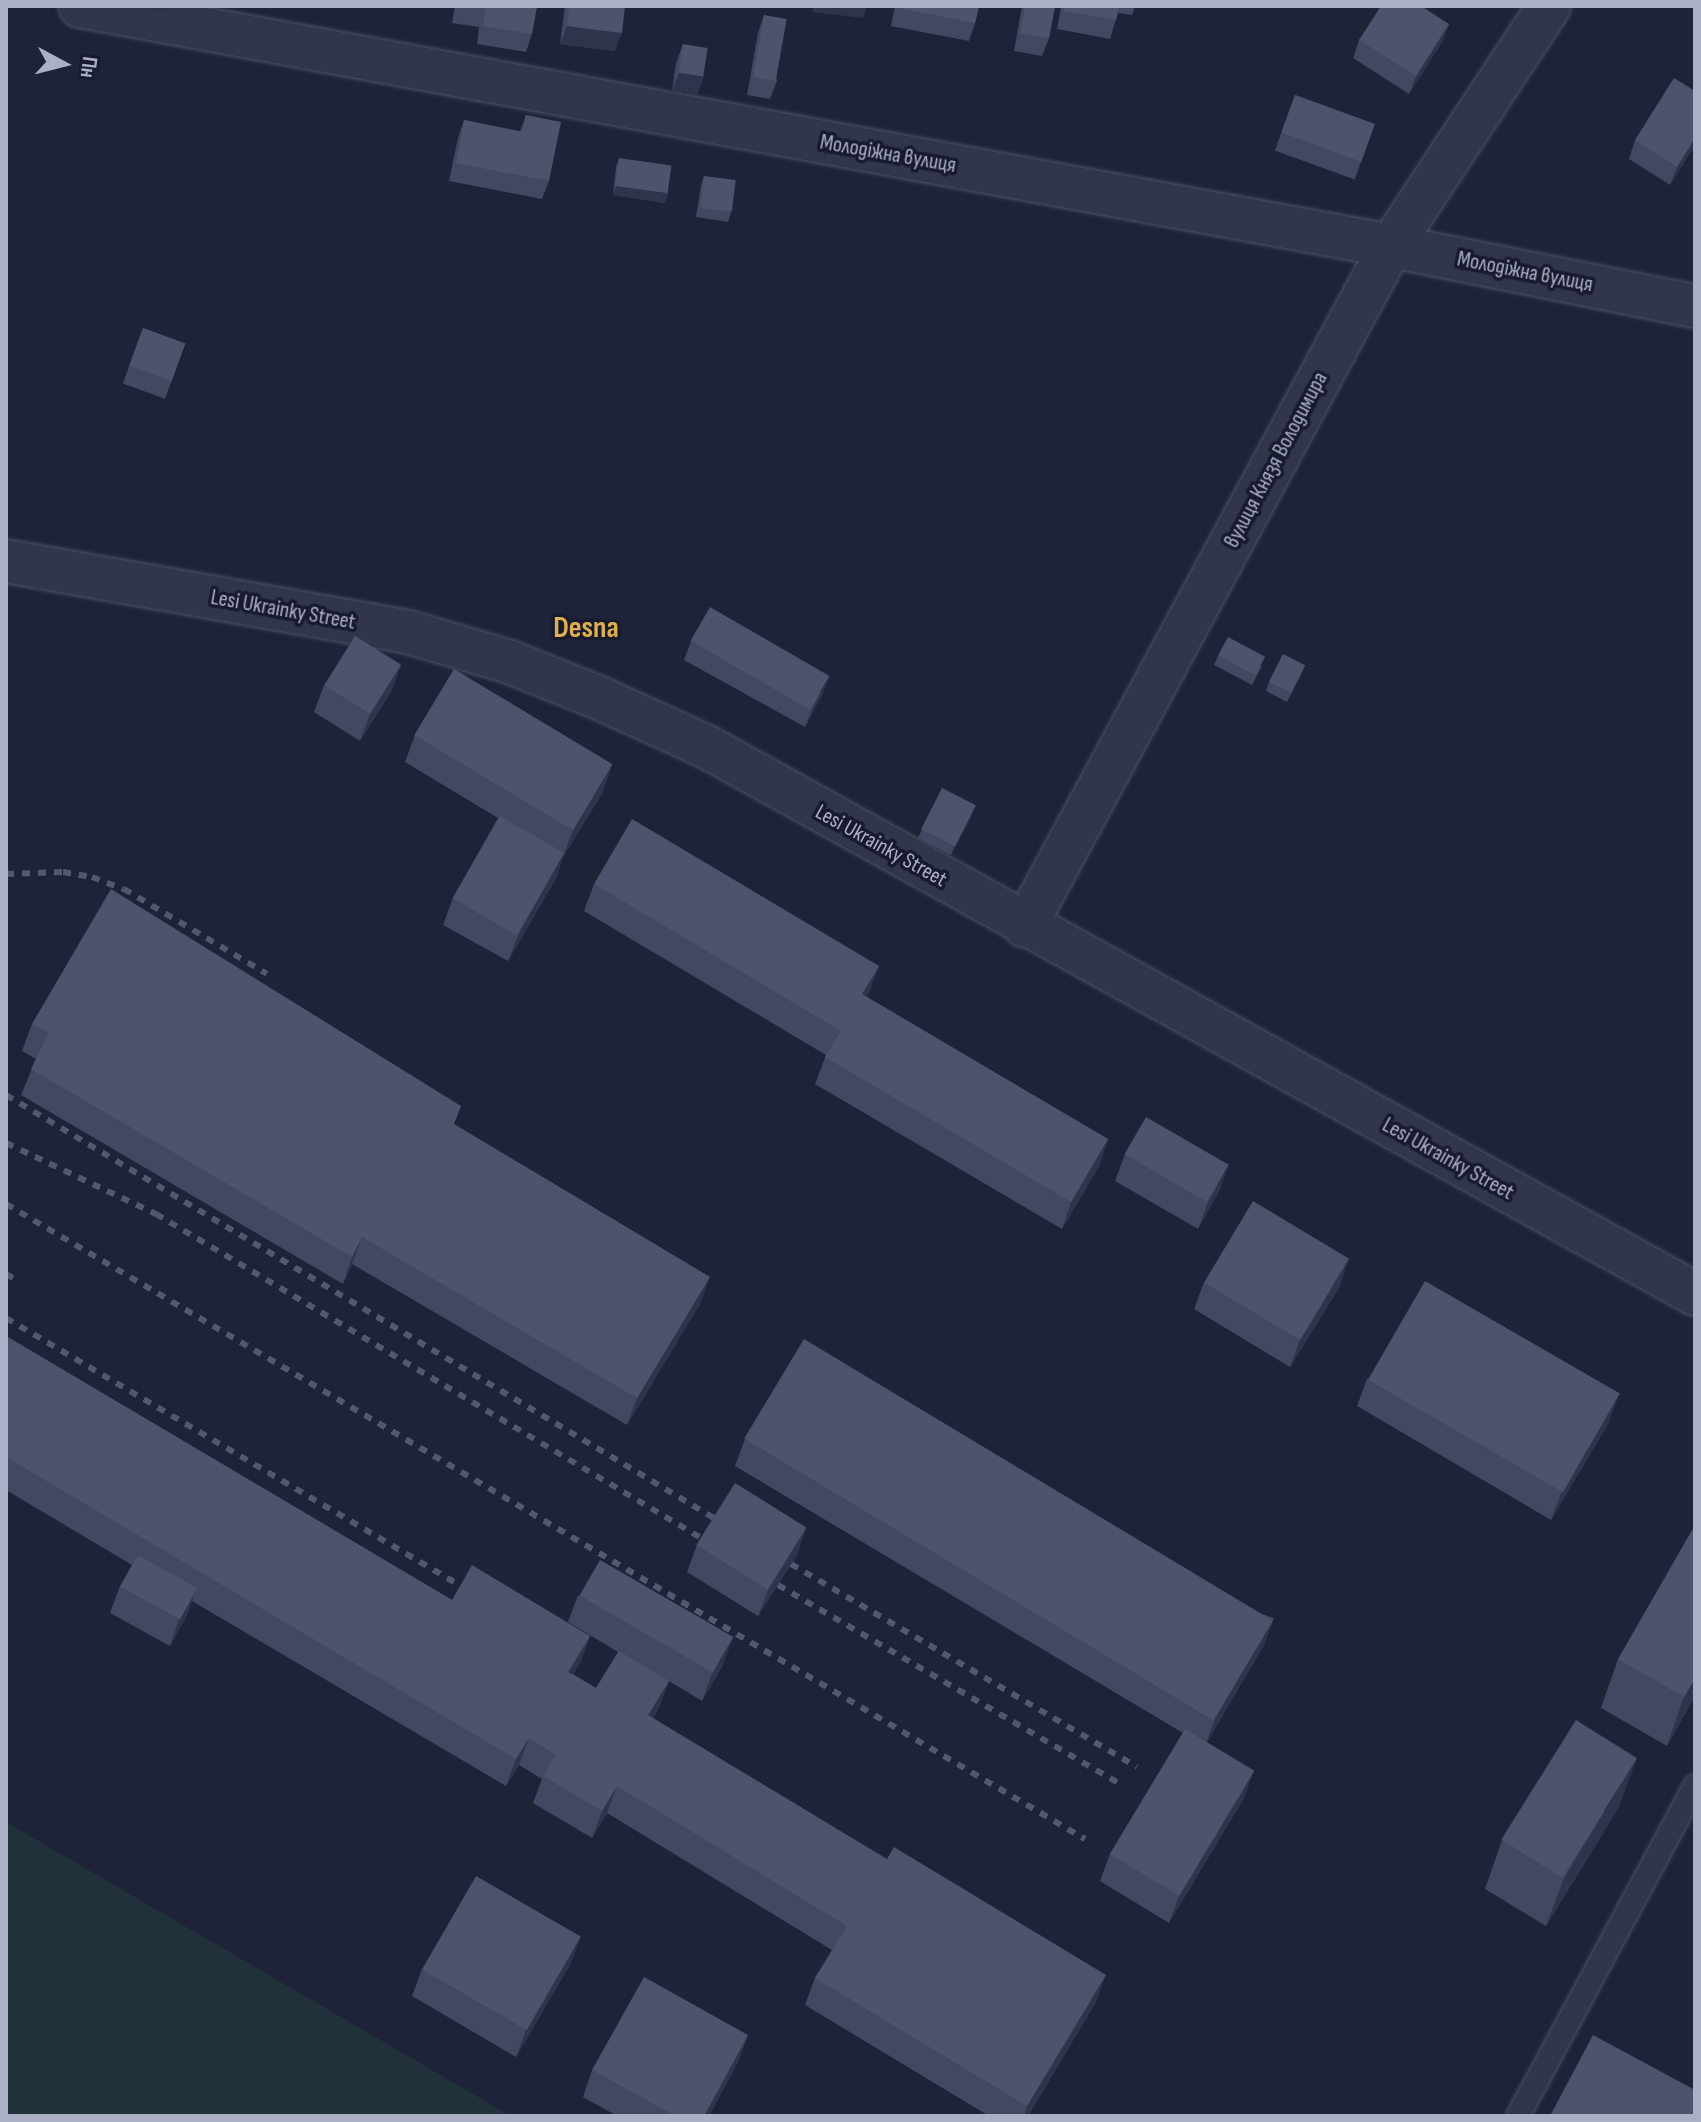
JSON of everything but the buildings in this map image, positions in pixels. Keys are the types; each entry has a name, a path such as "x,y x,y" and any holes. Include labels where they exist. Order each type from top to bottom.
{"street":[{"name":"Молодіжна вулиця","path":"80,6 1391,246 1695,306"},
{"name":"вулиця Князя Володимира","path":"1025,926 1391,246 1549,6"},
{"name":"Lesi Ukrainky Street","path":"6,561 408,632 510,662 707,747 1025,926 1695,1294"}],"lane":[{"path":"1518,2116 1695,1786"}],"shaded area":[{"path":"6,1822 511,2116 6,2116"}],"railway":[{"path":"6,874 63,872 92,877 124,889 267,974"},
{"path":"6,1095 719,1521"},
{"path":"6,1143 156,1214 706,1541"},
{"path":"6,1204 1085,1839"},
{"path":"6,1274 16,1280"},
{"path":"6,1318 478,1596"},
{"path":"791,1564 1137,1767"},
{"path":"778,1585 1124,1786"}],"district":[{"name":"Desna","path":"586,628"}]}
